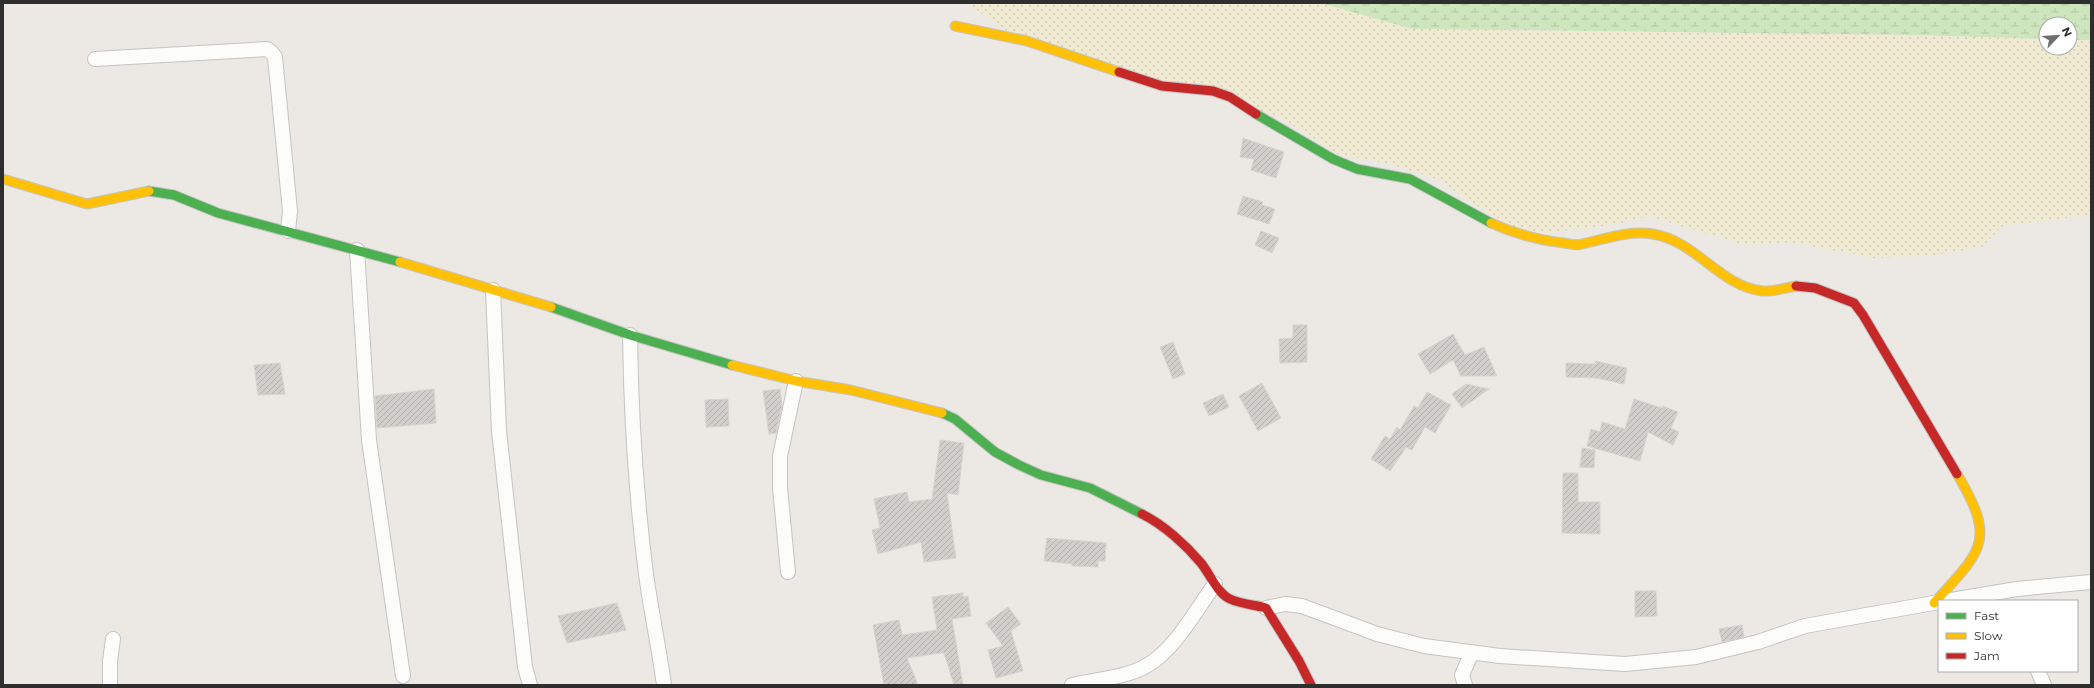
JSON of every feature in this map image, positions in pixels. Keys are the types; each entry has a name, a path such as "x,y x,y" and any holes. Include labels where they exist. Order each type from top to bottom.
{"street":[{"path":"955,26 1027,41 1162,86 1213,91 1230,97 1272,124 1333,159 1357,169 1410,179 1472,214 1514,234 1542,241 1580,245 1596,240 1633,233 1653,234 1668,238 1686,247 1735,283 1753,290 1764,291 1799,286 1815,288 1854,303 1863,315 1925,422 1965,487 1980,522 1981,536 1978,548 1971,562 1941,600"},
{"path":"95,58 267,49 272,53 275,57 281,110 290,211 288,231"},
{"path":"3,179 87,204 142,192 174,195 218,213 357,250 546,305 630,335 734,366 796,381 851,390 955,419 995,452 1018,465 1041,475 1090,488 1151,519 1186,547 1202,564 1215,584 1229,599 1266,608 1285,604 1302,606 1377,634 1424,646 1500,656 1625,664 1696,657 1758,642 1805,626 1938,602"},
{"path":"357,250 369,440 403,676"},
{"path":"493,290 499,431 525,667 530,685"},
{"path":"630,335 631,405 639,508 646,575 664,685"},
{"path":"788,572 780,488 780,456 796,381"},
{"path":"1962,600 2018,595 2091,582"},
{"path":"1072,685 1125,674 1146,667 1161,655 1215,584"},
{"path":"1266,608 1299,661 1311,685"},
{"path":"110,685 110,661 113,639"},
{"path":"1465,685 1462,675 1472,652"},
{"path":"2038,672 2044,685"}],"green space":[{"path":"1320,3 2091,3 2091,40 2078,40 2078,16 2038,16 2038,39 1911,35 1412,29"}],"sand":[{"path":"967,3 1320,3 1412,29 1911,35 2038,39 2038,56 2078,56 2078,40 2091,40 2091,216 2080,216 2002,226 1982,247 1930,256 1874,258 1790,242 1744,245 1648,216 1618,224 1545,233 1514,227 1483,210 1437,179 1389,164 1338,154 1279,117 1021,41"}],"building":[{"path":"1243,138 1284,152 1276,178 1251,170 1254,159 1240,157"},
{"path":"1243,196 1263,202 1262,205 1275,209 1269,224 1237,214"},
{"path":"1261,231 1279,238 1272,253 1255,245"},
{"path":"1293,325 1307,325 1307,362 1280,363 1279,339 1293,338"},
{"path":"1453,334 1465,355 1484,347 1497,376 1461,376 1453,360 1430,374 1418,354"},
{"path":"1173,342 1185,374 1173,379 1160,347"},
{"path":"1595,361 1627,368 1624,384 1596,378 1566,377 1566,363 1595,364"},
{"path":"280,363 285,394 258,395 254,365"},
{"path":"1262,383 1281,418 1258,431 1239,396"},
{"path":"1466,384 1489,389 1462,408 1452,394"},
{"path":"434,389 436,423 377,428 375,396"},
{"path":"780,389 782,406 776,433 769,434 763,391"},
{"path":"1427,392 1451,405 1435,433 1425,427 1412,450 1406,447 1390,471 1371,459 1385,436 1390,439 1397,427 1400,430 1414,406 1418,408"},
{"path":"1223,394 1229,407 1209,416 1203,403"},
{"path":"728,399 729,426 706,427 705,400"},
{"path":"1634,399 1662,408 1663,406 1678,412 1671,428 1679,432 1673,445 1648,432 1640,461 1587,446 1591,429 1600,432 1602,422 1625,429"},
{"path":"940,440 964,443 958,495 947,493 956,558 924,562 921,542 878,554 872,530 880,528 874,499 907,492 909,502 932,499"},
{"path":"1582,448 1595,450 1594,468 1580,467"},
{"path":"1563,473 1578,473 1578,502 1600,502 1600,534 1562,533"},
{"path":"1047,538 1106,543 1105,561 1098,561 1098,567 1072,566 1072,564 1044,561"},
{"path":"1635,591 1656,591 1657,616 1635,617"},
{"path":"963,593 963,597 968,596 971,616 952,619 963,685 954,685 944,653 941,653 907,658 918,685 884,685 873,625 899,620 902,635 937,630 932,597"},
{"path":"617,603 626,630 567,643 558,616"},
{"path":"1008,607 1021,624 1011,631 1023,671 996,678 988,650 1003,646 986,623"},
{"path":"1742,625 1744,637 1722,642 1719,629"}],"traffic: fast":[{"path":"1256,114 1333,159 1357,169 1410,179 1491,223"},
{"path":"149,191 174,195 218,213 400,262"},
{"path":"551,307 630,335 732,365"},
{"path":"942,413 955,419 995,452 1019,465 1041,475 1090,488 1142,514"}],"traffic: slow":[{"path":"955,26 1027,41 1119,72"},
{"path":"3,179 87,204 149,191"},
{"path":"1491,223 1526,236 1575,245 1626,234 1653,234 1668,238 1682,245 1720,273 1747,287 1766,291 1796,286"},
{"path":"400,262 551,307"},
{"path":"732,365 796,381 851,390 942,413"},
{"path":"1934,603 1973,557 1978,544 1980,530 1977,515 1957,474"}],"traffic: jam":[{"path":"1119,72 1162,86 1213,91 1230,97 1256,114"},
{"path":"1796,286 1815,288 1854,303 1863,315 1957,474"},
{"path":"1142,514 1166,530 1189,549 1201,563 1217,588 1225,596 1239,602 1266,608 1299,661 1311,685"}]}
